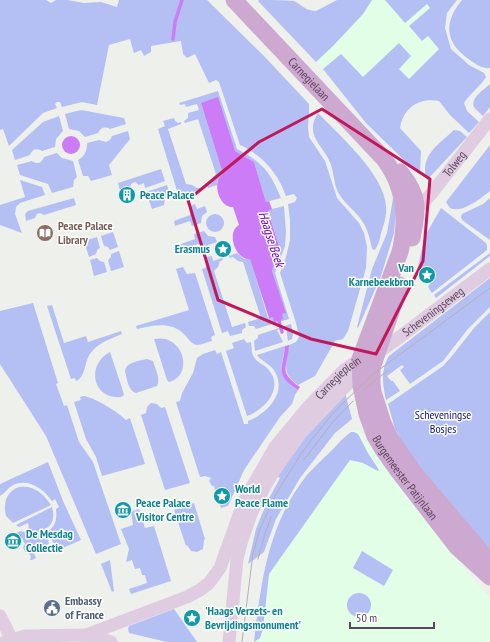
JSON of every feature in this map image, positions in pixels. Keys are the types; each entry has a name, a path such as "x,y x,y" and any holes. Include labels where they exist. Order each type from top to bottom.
{"main road":[{"name":"Carnegielaan","path":"239,2 384,159 392,169 401,191 404,207 404,236 400,252 360,365"},
{"name":"Carnegielaan","path":"376,354 409,257 417,206 413,191 407,180 384,159"},
{"name":"Burgemeester Patijnlaan","path":"376,354 372,368 372,383 383,423 390,438 416,474 490,562"},
{"name":"Burgemeester Patijnlaan","path":"360,365 361,386 367,414 375,436 382,448 457,548 490,577"}],"street":[{"name":"Tolweg","path":"417,206 422,204 490,119"},
{"name":"Scheveningseweg","path":"376,354 490,269"},
{"name":"Carnegieplein","path":"230,642 237,559 254,507 268,480 300,434 360,365 376,354"},
{"name":"Carnegieplein","path":"86,634 187,597 209,583 220,568 244,501 259,472 275,447 309,406 344,370 360,365"},
{"path":"0,616 10,641 26,636 86,634 111,642"}],"highlighted area":[{"path":"322,109 430,179 423,261 376,354 311,339 218,300 188,200 259,142"}],"shaded area":[{"path":"354,0 446,0 444,48 366,123 323,69 301,46"},
{"path":"358,430 362,433 363,438 373,447 450,551 490,598 490,642 254,642 261,587 347,433"}],"green space":[{"path":"0,0 46,0 51,3 56,0 84,3 101,2 117,7 119,0 207,0 263,55 309,104 309,137 325,161 337,198 359,223 364,233 367,247 366,268 348,331 343,339 335,341 315,376 298,385 289,376 286,367 289,345 296,342 299,337 280,273 290,240 288,204 295,202 297,198 294,194 286,196 274,172 262,159 240,145 219,82 216,80 209,83 195,54 187,58 183,54 181,41 151,46 151,52 144,56 141,50 134,53 130,39 109,45 97,105 82,102 62,107 60,102 57,102 55,104 57,108 43,113 9,146 3,129 0,130"},
{"path":"337,0 372,0 363,14 316,62 258,1 294,1 307,9 316,11"},
{"path":"385,0 457,0 447,13 445,28 451,49 469,65 484,73 486,77 464,103 467,111 479,122 469,133 450,115 439,101 425,101 408,110 400,128 421,151 420,173 406,162 366,123 323,69 341,54 363,77 399,43 411,56 399,69 409,79 439,49 428,36 422,41 409,26 430,8 427,4 405,23"},
{"path":"462,0 490,0 490,68 477,65 470,60 451,40 450,25 452,17"},
{"path":"490,84 490,107 483,116 473,104 476,97"},
{"path":"218,91 237,149 253,158 264,168 273,181 281,198 266,202 254,162 235,151 201,103 223,174 217,182 217,185 208,188 207,186 211,184 212,178 216,174 198,119 185,123 184,121 188,118 188,113 199,110 197,104 186,107 185,104 180,105 179,103"},
{"path":"81,110 124,118 126,124 110,129 103,128 98,133 85,137 79,131 69,129 65,114"},
{"path":"318,113 369,168 383,194 386,206 386,216 375,250 372,249 365,225 338,192 331,165 314,135 314,121"},
{"path":"59,116 63,131 56,139 55,147 42,151 35,150 32,151 30,155 15,160 12,150 43,122"},
{"path":"174,118 175,121 178,123 181,122 181,124 168,129 186,184 200,188 201,190 192,192 193,198 188,200 184,193 178,194 158,129 165,126 163,121"},
{"path":"454,130 460,131 467,137 427,180 425,172 428,158 436,146"},
{"path":"128,131 130,139 109,165 112,175 91,181 88,176 83,176 78,160 85,153 87,143 99,140 106,142 110,140 112,136"},
{"path":"490,145 490,191 466,207 460,209 450,208 446,202"},
{"path":"57,153 62,158 73,161 77,177 74,180 73,187 52,193 48,184 20,175 17,165 32,161 39,163 44,157"},
{"path":"161,169 165,181 145,188 144,183 139,185 135,182 131,184 130,188 120,191 118,183"},
{"path":"20,180 42,187 45,195 20,203 16,207 15,214 22,233 0,225 0,205 25,197"},
{"path":"167,185 170,195 165,198 164,205 152,209 146,192"},
{"path":"74,198 76,205 44,215 40,213 37,214 35,218 26,221 25,214 28,211"},
{"path":"490,198 490,240 462,220 461,217 462,214 483,204"},
{"path":"393,199 396,212 394,233 381,276 358,328 357,327 372,269 387,233"},
{"path":"195,204 197,209 205,206 207,212 202,216 201,223 192,226 190,221 175,226 174,221 190,215 190,206"},
{"path":"284,206 286,232 285,246 275,273 289,319 256,329 254,326 249,326 248,322 261,318 243,262 238,261 233,257 230,258 229,256 237,253 244,259 250,258 268,318 285,313 272,271 280,249 268,210"},
{"path":"441,208 486,243 487,250 432,293 428,287 431,282 429,275 424,273 416,275 425,236"},
{"path":"215,214 221,217 224,223 221,229 215,232 209,229 206,223 209,217"},
{"path":"204,231 208,236 215,237 217,242 208,245 210,250 204,252 201,245 198,244 183,249 181,244 195,239 194,234"},
{"path":"113,232 118,247 110,250 108,247 104,246 101,236"},
{"path":"97,237 100,248 97,250 96,254 89,257 84,241"},
{"path":"119,251 124,267 111,271 108,260 111,257 111,254"},
{"path":"490,253 490,256 436,298 434,295"},
{"path":"212,256 213,261 222,258 223,260 220,261 218,267 214,271 232,327 245,323 246,327 242,330 242,333 230,336 228,331 222,333 202,269 208,265 206,257"},
{"path":"97,258 104,262 107,272 94,276 90,260"},
{"path":"183,267 187,274 195,273 215,335 211,337 212,341 199,345 191,342 180,331 168,326 156,325 137,329 136,326 189,310 176,269"},
{"path":"490,278 490,307 467,330 443,361 410,384 400,370 404,367 402,365 387,376 391,381 393,381 400,391 386,400 383,372 389,356"},
{"path":"33,303 58,383 56,384 64,406 67,405 79,442 93,462 121,544 96,554 46,436 0,364 0,311"},
{"path":"52,305 64,343 86,336 88,342 121,331 122,334 104,342 93,350 88,357 82,376 76,381 75,378 71,379 47,306"},
{"name":"Scheveningse Bosjes","path":"490,312 490,549 425,479 406,450 395,429 388,404 443,366 474,328"},
{"path":"291,324 293,334 292,339 288,341 286,327 277,330 283,342 255,351 254,341 258,338 258,335"},
{"path":"159,338 168,340 177,346 181,351 183,358 182,370 180,375 175,380 169,382 167,380 154,339"},
{"path":"244,339 247,343 251,342 252,352 255,359 268,369 273,376 274,383 274,390 271,397 260,409 247,416 226,351 234,348 232,343"},
{"path":"285,346 282,366 283,376 298,390 292,404 280,417 244,470 228,506 221,508 214,486 212,486 209,481 211,478 205,476 200,477 176,402 180,401 182,393 193,373 197,358 203,354 215,350 217,354 221,352 244,424 248,424 248,421 255,418 268,408 277,395 279,388 278,380 273,369 257,355"},
{"path":"110,352 124,395 121,397 111,396 104,393 98,387 96,380 95,372 98,365 102,358"},
{"path":"147,359 153,361 158,377 157,386 136,393 133,392 128,384 125,371 126,368 133,362"},
{"path":"345,393 352,419 335,433 300,478 276,519 264,552 248,564 256,529 267,502 280,478 277,476 300,442"},
{"path":"83,396 106,405 126,420 130,418 145,464 102,476 96,457 86,439 74,402 81,400 80,397"},
{"path":"151,403 157,404 161,408 165,407 190,483 165,490 141,415 146,413 147,407"},
{"path":"351,432 358,434 379,470 378,471 363,463 350,460 269,574 263,629 260,638 254,642 268,554 283,513 307,475"},
{"path":"48,462 63,501 81,540 56,551 49,531 55,524 56,509 59,507 55,499 52,501 40,488 24,483 13,485 0,496 0,484"},
{"path":"19,487 29,487 37,491 45,497 51,505 13,523 6,516 5,502 8,495"},
{"path":"194,503 205,539 203,549 197,552 191,551 187,545 186,546 174,510"},
{"path":"52,507 53,520 47,528 43,530 25,530 29,527 28,523 19,527 16,525"},
{"path":"139,509 145,528 154,526 171,581 131,594 129,589 147,583 145,575 142,575 140,568 135,569 132,560 126,562 129,549 121,529 133,525 131,512"},
{"path":"21,531 33,535 47,533 49,544 33,551 36,558 32,560 30,560 31,556 25,552 23,547 25,544 22,538 18,537 16,533"},
{"path":"362,551 393,570 384,586 353,568"},
{"path":"110,560 114,591 112,592 101,564"},
{"path":"359,593 367,597 371,605 367,613 359,617 351,613 347,605 351,597"},
{"path":"174,609 197,642 167,642 129,633 129,626"}],"water":[{"path":"218,97 235,151 254,162 266,202 269,201 272,209 268,211 280,249 272,271 286,313 282,314 283,319 274,322 273,317 269,318 250,259 245,258 236,251 233,233 239,225 233,207 224,203 218,194 217,188 219,177 223,174 201,103"},
{"path":"67,136 75,136 80,141 78,152 75,154 67,154 62,149 62,141"},
{"path":"289,345 286,372 288,377 300,387 298,390 290,385 283,376 282,371 285,346"}],"waterway":[{"name":"Haagse Beek","path":"173,39 175,22 182,0"},
{"name":"Haagse Beek","path":"280,317 279,321 282,332"}],"tram line":[{"path":"242,642 253,553 260,529 276,494 301,454 335,411 372,375 490,288"},
{"path":"365,389 387,371"},
{"path":"304,460 332,423 353,401"},
{"path":"258,559 271,517"}],"place":[{"name":"Peace Palace","path":"127,195"},
{"name":"Peace Palace Library","path":"45,233"},
{"name":"Erasmus","path":"223,249"},
{"name":"Van Karnebeekbron","path":"427,275"},
{"name":"World Peace Flame","path":"222,496"},
{"name":"Peace Palace Visitor Centre","path":"123,510"},
{"name":"De Mesdag Collectie","path":"13,541"},
{"name":"Embassy of France","path":"52,608"},
{"name":"'Haags Verzets- en Bevrijdingsmonument'","path":"192,618"}]}
